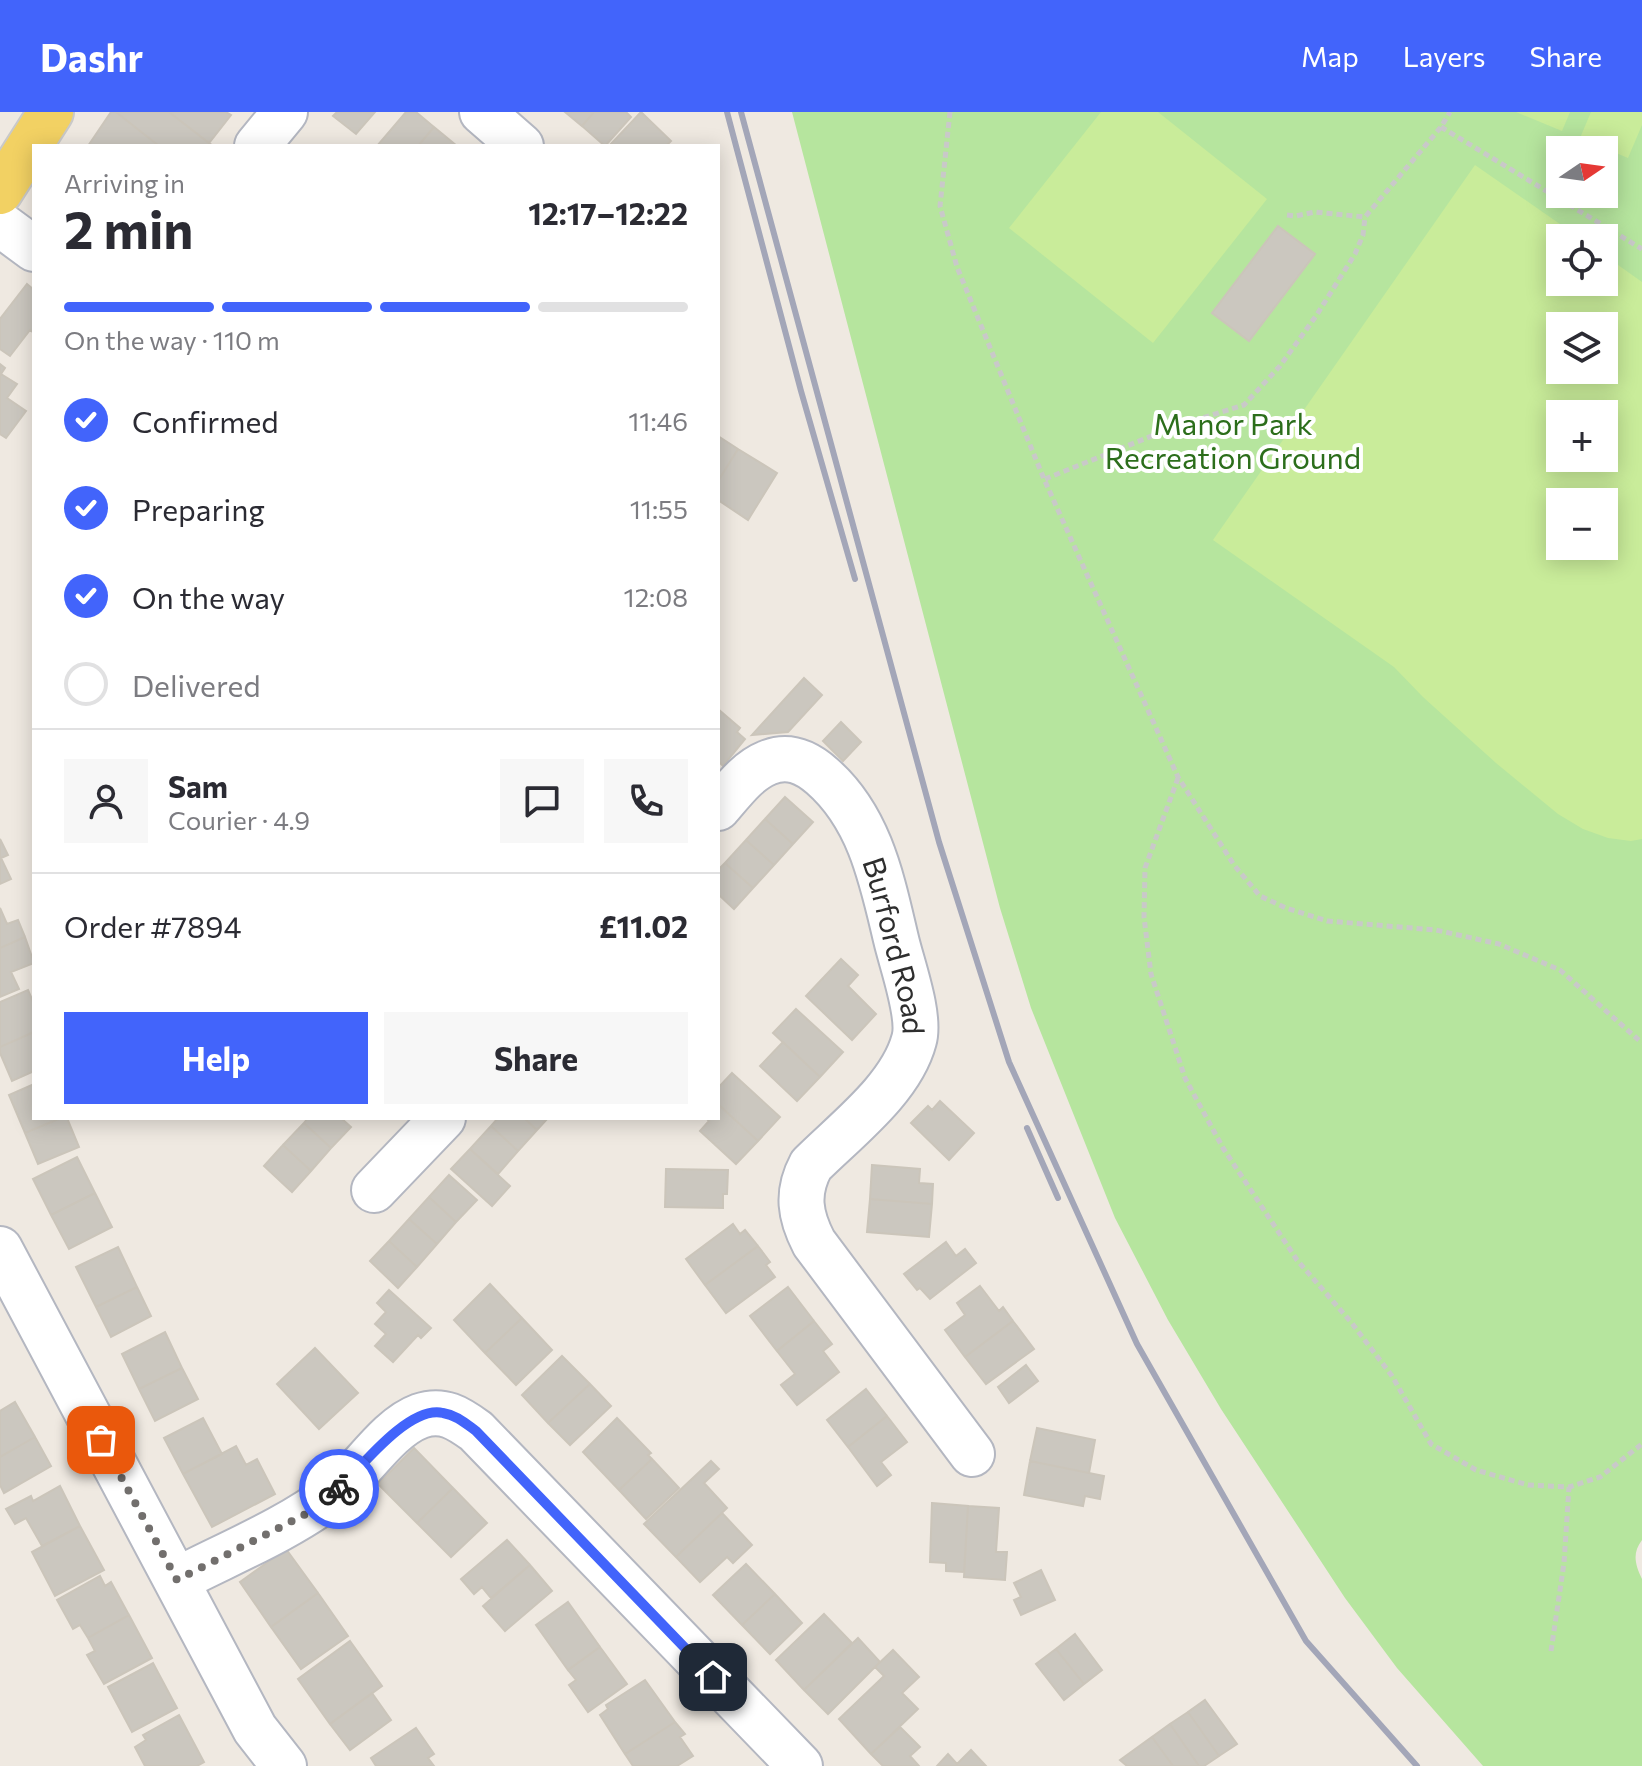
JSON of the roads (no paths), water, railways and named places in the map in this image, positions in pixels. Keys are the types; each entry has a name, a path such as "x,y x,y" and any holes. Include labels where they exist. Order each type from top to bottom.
{"main road":[{"path":"0,192 51,112"}],"street":[{"path":"259,144 285,112"},
{"path":"482,112 519,144"},
{"path":"0,224 32,248"},
{"name":"Burford Road","path":"720,806 748,776 766,763 788,758 802,762 842,794 857,818 878,870 916,1036 908,1059 893,1083 811,1165 802,1181 800,1200 804,1224 814,1243 972,1454"},
{"path":"374,1190 441,1120"},
{"path":"0,1249 255,1729 284,1766"},
{"path":"177,1580 304,1515 336,1493 401,1426 419,1416 440,1411 459,1418 476,1431 800,1766"}],"railway":[{"path":"727,112 855,579"},
{"path":"741,112 939,842 1009,1062 1137,1344 1306,1641 1417,1766"},
{"path":"1027,1128 1058,1198"}],"park label":[{"name":"Manor Park Recreation Ground","path":"1233,439"}]}
